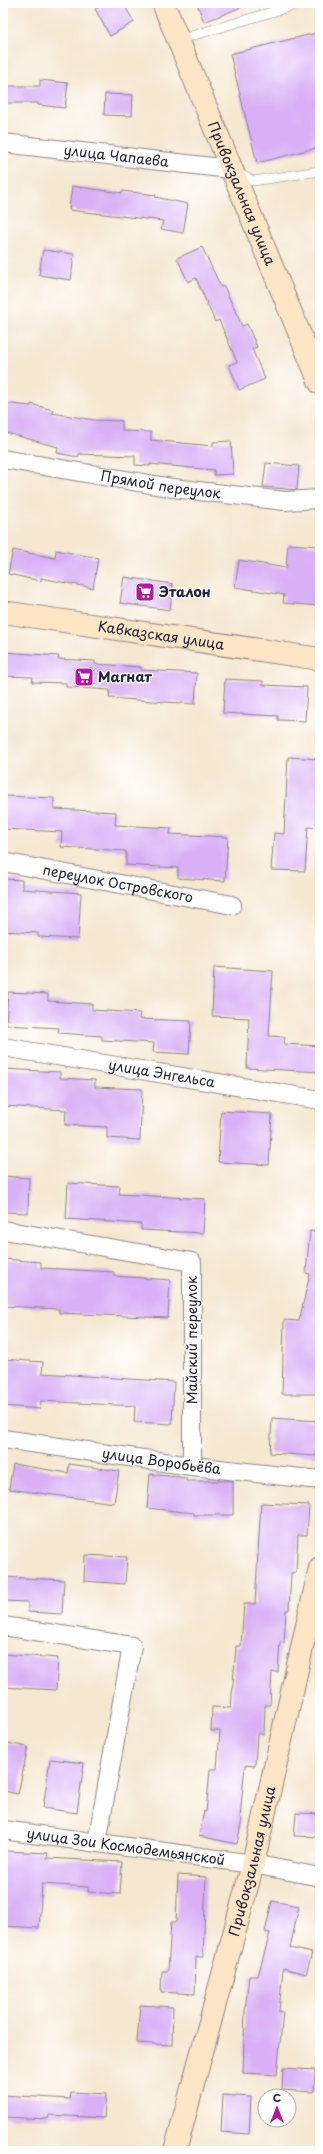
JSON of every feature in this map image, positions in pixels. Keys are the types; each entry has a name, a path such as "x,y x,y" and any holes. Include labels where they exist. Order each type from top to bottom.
{"street":[{"name":"Привокзальная улица","path":"163,3 230,169 320,383"},
{"name":"улица Чапаева","path":"3,143 230,169"},
{"name":"Прямой переулок","path":"3,459 173,488 285,501 320,499"},
{"name":"Кавказская улица","path":"3,612 320,659"},
{"name":"переулок Островского","path":"3,862 232,905"},
{"name":"улица Энгельса","path":"3,1047 320,1100"},
{"name":"Майский переулок","path":"3,1230 192,1262 192,1466"},
{"name":"улица Воробьёва","path":"3,1439 192,1466 320,1480"},
{"name":"Привокзальная улица","path":"174,2151 254,1864 320,1568"},
{"path":"3,1626 132,1646 97,1842"},
{"name":"улица Зои Космодемьянской","path":"3,1830 254,1864 320,1877"}],"lane":[{"path":"178,40 302,3"},
{"path":"230,169 253,181 320,171"}],"building":[{"path":"106,3 123,3 134,22 110,36 95,9"},
{"path":"197,3 249,3 249,4 204,22"},
{"path":"320,32 320,147 257,163 230,54"},
{"path":"40,80 68,83 65,108 38,105 38,103 3,103 3,86 40,86"},
{"path":"105,94 133,95 132,116 104,115"},
{"path":"72,186 122,193 122,191 156,195 155,197 188,204 183,233 161,229 163,221 69,210"},
{"path":"202,247 221,287 224,286 242,326 247,324 257,347 252,349 265,379 239,390 229,365 237,362 219,320 215,322 196,278 188,282 177,258"},
{"path":"43,250 74,254 71,280 39,275"},
{"path":"3,403 31,406 31,404 53,410 52,413 94,420 122,421 122,431 151,432 151,440 213,446 213,442 231,441 233,474 214,475 214,470 150,464 150,466 135,465 135,456 79,454 78,457 57,453 58,447 3,432"},
{"path":"266,463 299,466 297,490 263,487"},
{"path":"288,544 320,546 320,606 283,603 284,595 235,587 239,560 286,568"},
{"path":"13,550 55,558 56,550 98,558 93,588 41,578 41,581 8,574"},
{"path":"124,577 173,584 170,610 120,603"},
{"path":"3,652 59,656 58,659 95,661 95,664 141,667 141,670 197,673 195,704 109,698 110,690 66,687 66,683 32,682 33,677 3,676"},
{"path":"225,679 263,681 263,685 307,687 305,721 278,720 278,716 223,713"},
{"path":"288,757 320,759 320,828 308,827 305,871 271,870 274,833 284,834"},
{"path":"4,796 54,798 54,809 116,812 115,825 171,828 170,834 228,837 225,881 178,878 178,868 126,865 126,851 61,847 62,832 3,829"},
{"path":"3,879 22,880 22,889 81,893 78,939 38,937 38,933 3,931"},
{"path":"214,967 273,971 269,1036 285,1037 284,1044 320,1046 320,1072 247,1068 249,1018 212,1016"},
{"path":"8,992 48,994 48,1001 92,1004 92,1010 140,1013 139,1019 191,1021 189,1054 153,1052 154,1043 102,1040 102,1036 58,1033 59,1028 6,1025"},
{"path":"3,1069 60,1072 60,1078 95,1080 95,1087 142,1089 140,1140 107,1138 107,1127 65,1125 66,1110 3,1106"},
{"path":"221,1111 272,1114 269,1165 218,1162"},
{"path":"3,1176 29,1178 28,1213 3,1212"},
{"path":"68,1183 120,1186 119,1194 205,1199 203,1233 141,1230 141,1224 66,1219"},
{"path":"310,1231 320,1232 320,1394 282,1394 284,1320 299,1321 310,1274 306,1273"},
{"path":"3,1259 41,1262 41,1268 114,1272 114,1276 170,1280 168,1318 59,1313 59,1309 3,1306"},
{"path":"3,1359 43,1362 42,1373 174,1382 172,1424 134,1422 135,1406 41,1401 40,1409 3,1406"},
{"path":"272,1418 318,1421 316,1456 270,1453"},
{"path":"13,1464 68,1473 69,1464 119,1471 114,1503 9,1489"},
{"path":"150,1474 186,1478 186,1481 233,1481 233,1515 194,1515 194,1513 147,1508"},
{"path":"261,1503 309,1505 307,1535 298,1535 296,1573 291,1573 289,1610 286,1610 284,1643 280,1642 278,1672 272,1672 270,1705 265,1705 264,1734 257,1734 255,1766 245,1765 240,1818 242,1819 237,1844 199,1836 204,1811 206,1812 210,1769 217,1769 220,1731 211,1731 212,1707 231,1708 236,1646 241,1646 244,1604 255,1604"},
{"path":"85,1555 127,1557 125,1584 84,1581"},
{"path":"3,1577 64,1580 62,1614 28,1612 28,1602 3,1601"},
{"path":"3,1654 58,1658 56,1690 3,1687"},
{"path":"6,1743 28,1747 18,1794 3,1791 3,1756"},
{"path":"50,1759 84,1763 77,1813 43,1808"},
{"path":"296,1813 320,1814 320,1837 294,1836"},
{"path":"3,1851 48,1853 47,1858 122,1862 120,1894 88,1892 88,1887 42,1884 39,1928 3,1926"},
{"path":"178,1875 206,1877 203,1957 196,1957 195,1994 161,1992 162,1971 168,1971 171,1922 176,1922"},
{"path":"272,1901 299,1906 290,1948 312,1953 306,1974 283,1968 279,2012 283,2012 277,2075 243,2073 245,2010 249,1976 258,1976 270,1933 265,1932"},
{"path":"140,2005 173,2007 172,2045 137,2043"},
{"path":"283,2068 315,2070 314,2092 297,2091 297,2088 282,2088"},
{"path":"71,2092 106,2094 104,2118 49,2115 48,2119 3,2117 3,2095 70,2099"},
{"path":"223,2095 251,2097 249,2134 221,2132"}],"place":[{"name":"Эталон","path":"145,592"},
{"name":"Магнат","path":"84,677"}]}
